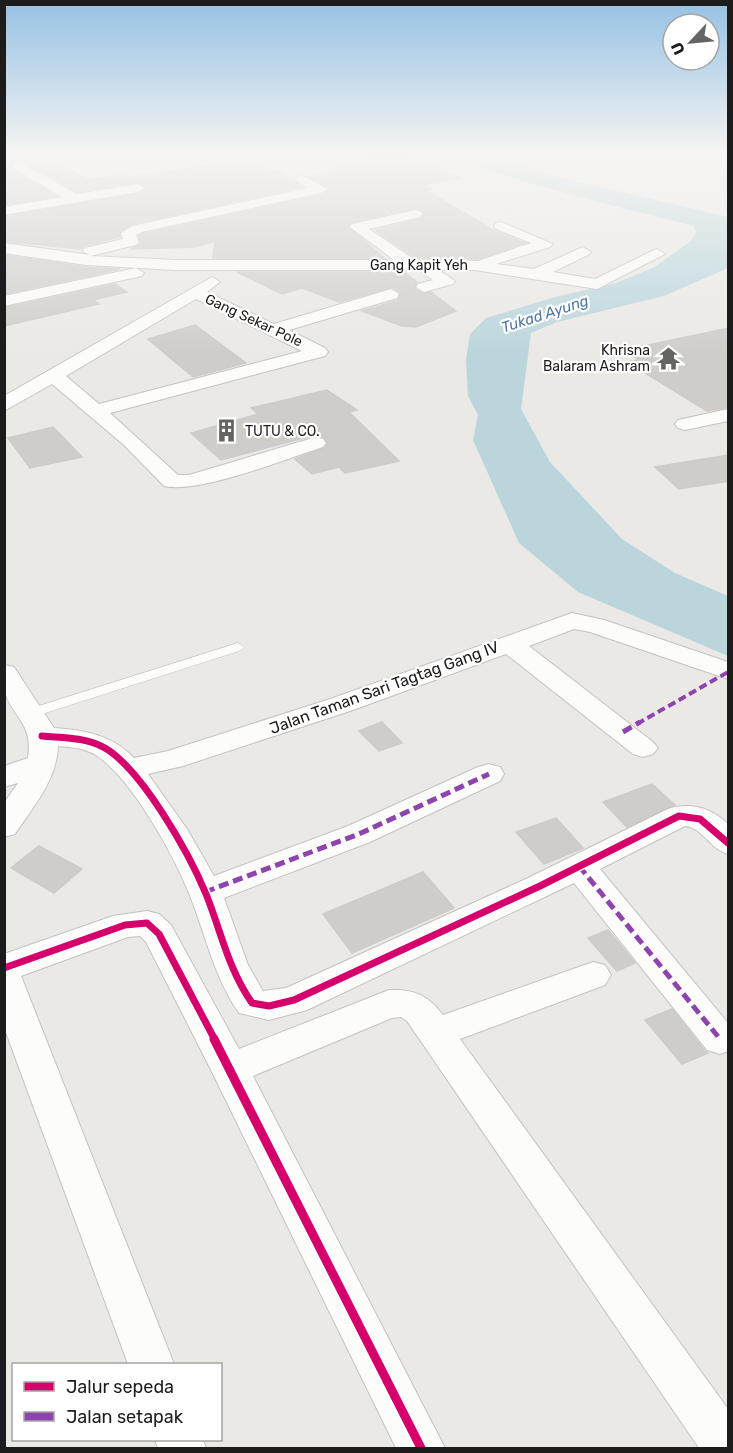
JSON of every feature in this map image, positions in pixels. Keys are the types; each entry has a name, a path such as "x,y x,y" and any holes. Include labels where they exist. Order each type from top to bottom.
{"street":[{"path":"60,257 131,242 129,233 137,229 171,222"},
{"path":"380,222 357,227 414,265 447,281 424,287"},
{"path":"475,265 545,244 501,226"},
{"path":"4,248 60,257 176,265"},
{"path":"537,274 583,252"},
{"name":"Gang Kapit Yeh","path":"176,265 475,265 601,284 657,254"},
{"path":"6,309 176,265"},
{"path":"4,405 236,266"},
{"name":"Gang Sekar Pole","path":"96,411 319,352 195,292"},
{"path":"275,329 391,294"},
{"path":"54,376 172,481 181,483 316,443"},
{"path":"685,424 729,415"},
{"name":"Jalan Taman Sari Tagtag Gang IV","path":"130,768 173,759 343,704 561,623 580,621 729,671"},
{"path":"509,643 644,747"},
{"path":"4,673 38,737 4,827"},
{"path":"38,737 93,742 108,749 130,768 185,854 205,892 237,984 252,1004 269,1006 294,1000 579,866 679,816 691,814 710,824 729,843"},
{"path":"4,777 38,737"},
{"path":"205,892 283,865 359,834 489,774"},
{"path":"579,866 720,1039"},
{"path":"4,968 124,925 147,923 159,934 230,1069 422,1449"},
{"path":"435,1034 593,975"},
{"path":"4,977 150,1363"},
{"path":"230,1069 389,1004 407,1003 420,1011 727,1449"}],"lane":[{"path":"38,737 238,647"}],"water":[{"name":"Tukad Ayung","path":"677,222 728,222 728,268 664,296 557,322 531,333 521,409 550,462 622,539 675,573 728,596 728,656 578,592 519,543 473,440 478,415 468,396 466,360 470,334 486,318 555,297 616,283 653,268 691,241 696,232 694,226"}],"building":[{"path":"4,222 142,222 132,224 120,231 120,237 80,249 4,241"},
{"path":"199,222 353,222 348,226 384,258 213,258 215,241 196,247 131,249 141,244 139,236"},
{"path":"409,222 479,222 525,243 478,259 416,258 375,230"},
{"path":"4,255 86,267 120,269 4,294"},
{"path":"237,272 404,272 417,282 415,289 423,294 431,292 456,311 416,327 402,326 362,311 398,300 401,293 392,287 339,302 302,288 282,294"},
{"path":"115,284 127,292 93,300 99,304 4,326 4,308"},
{"path":"195,325 246,363 193,377 148,339"},
{"path":"729,328 729,407 707,411 627,362 639,360 624,350"},
{"path":"327,390 357,410 349,412 399,461 345,473 339,467 312,474 295,459 325,448 328,443 324,437 315,435 221,460 191,433 258,414 251,408"},
{"path":"53,427 82,457 30,468 8,438"},
{"path":"729,455 729,481 679,489 655,467"},
{"path":"382,722 402,743 379,751 359,731"},
{"path":"652,784 675,805 627,827 603,802"},
{"path":"556,818 583,848 544,864 516,832"},
{"path":"39,846 82,869 54,893 11,868"},
{"path":"423,872 454,908 352,953 323,914"},
{"path":"608,930 635,963 617,971 588,938"},
{"path":"672,1009 708,1053 682,1064 645,1020"}],"marked path":[{"path":"623,732 728,672"},
{"path":"205,892 359,834 489,774"},
{"path":"579,866 720,1039"}],"cycle path":[{"path":"42,736 97,744 118,758 132,773 162,814 199,878 230,965 243,991 252,1003 269,1006 294,1000 540,886 679,816 694,816 707,822 728,843"},
{"path":"4,968 125,925 147,923 159,934 230,1069 421,1448"}],"place":[{"name":"Khrisna Balaram Ashram","path":"668,358"},
{"name":"TUTU & CO.","path":"227,431"}]}
